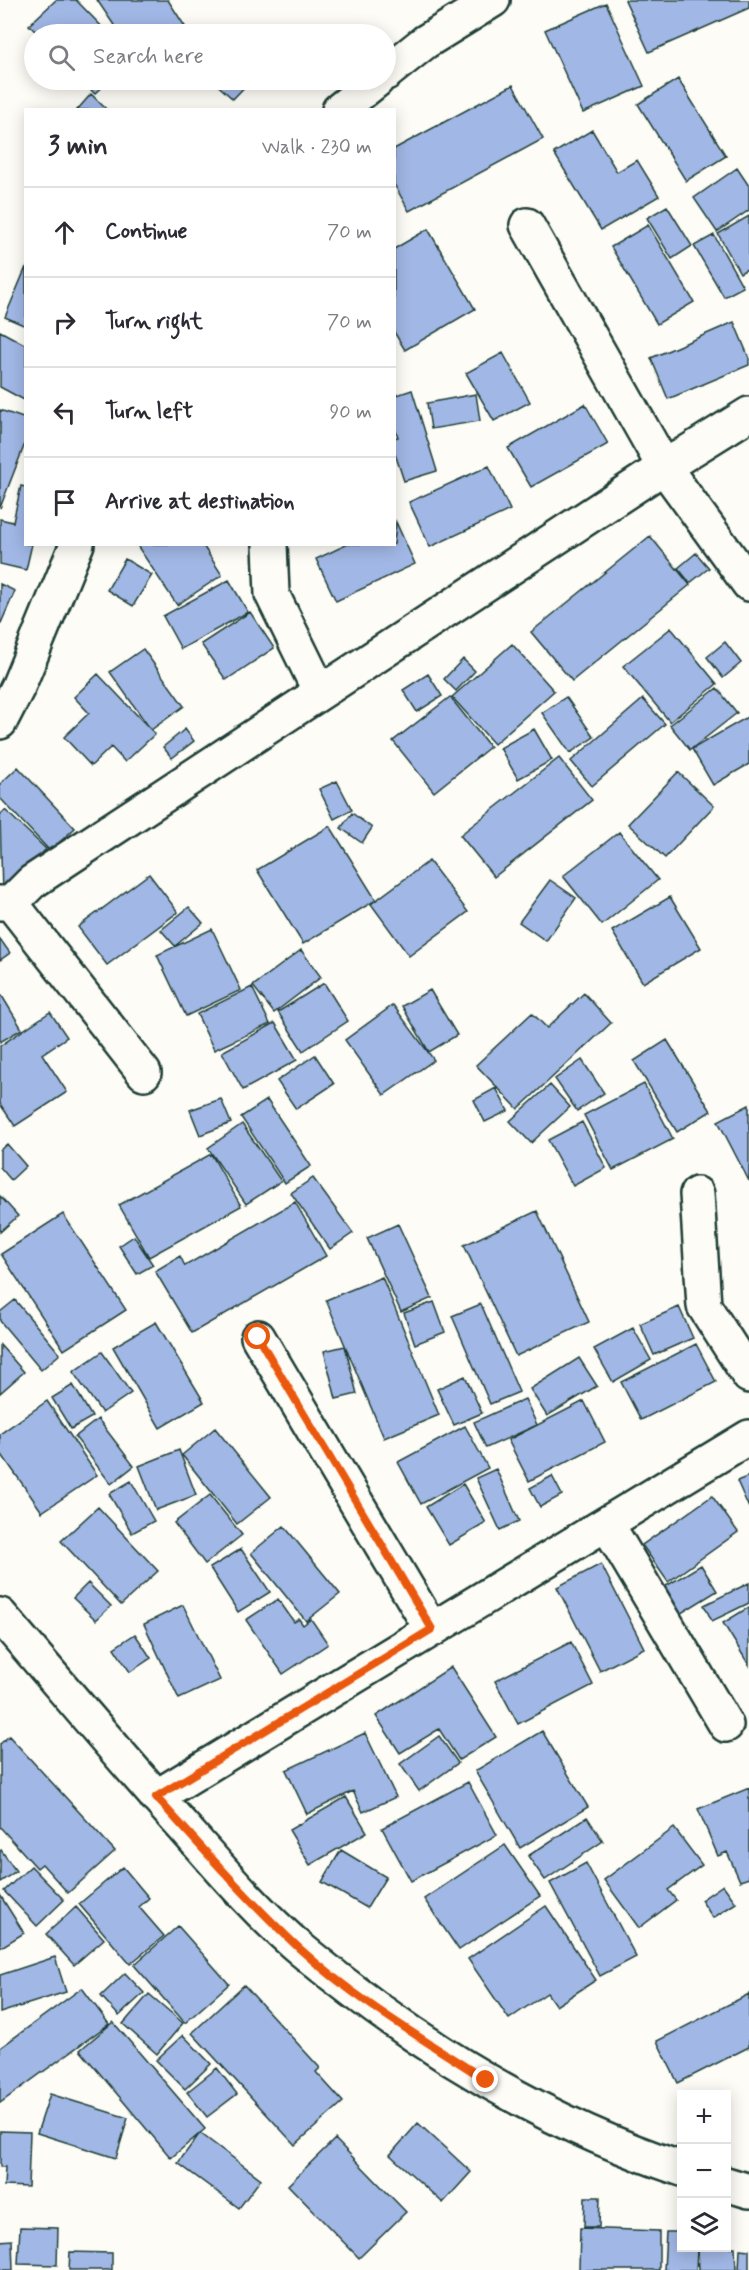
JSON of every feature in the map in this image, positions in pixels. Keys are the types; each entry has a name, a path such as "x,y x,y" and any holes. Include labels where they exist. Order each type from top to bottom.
{"street":[{"path":"396,65 425,42 493,0"},
{"path":"342,108 364,90"},
{"path":"527,225 664,467 749,584"},
{"path":"144,1073 6,903 32,882 320,692 749,414"},
{"path":"0,722 18,687 76,546"},
{"path":"270,546 272,594 320,692"},
{"path":"697,1194 704,1306 749,1376"},
{"path":"258,1337 432,1629"},
{"path":"156,1797 749,1437"},
{"path":"607,1524 726,1725"},
{"path":"0,1615 156,1797 229,1878 302,1950 393,2021 486,2080 544,2111 677,2167"},
{"path":"731,2186 749,2191"}],"building":[{"path":"56,0 76,0 99,24 30,24"},
{"path":"97,0 168,0 183,24 113,24"},
{"path":"625,0 749,0 749,8 649,52"},
{"path":"606,3 644,86 583,113 545,30"},
{"path":"678,79 726,156 686,181 638,104"},
{"path":"513,85 543,139 409,211 396,188 396,148"},
{"path":"223,90 242,90 233,99"},
{"path":"91,94 105,108 79,108"},
{"path":"592,130 617,172 637,160 659,196 601,230 554,153"},
{"path":"737,168 749,186 749,210 717,232 694,198"},
{"path":"667,206 692,246 672,259 647,218"},
{"path":"749,216 749,268 740,273 718,234"},
{"path":"648,225 694,302 657,324 611,247"},
{"path":"428,229 475,309 405,350 396,335 396,248"},
{"path":"714,235 743,287 724,297 694,246"},
{"path":"24,272 24,325 5,317"},
{"path":"734,322 749,358 749,365 668,399 651,358"},
{"path":"0,331 24,344 24,400 0,387"},
{"path":"503,353 530,402 494,421 466,373"},
{"path":"412,390 437,471 404,481 396,457 396,438 398,437 396,395"},
{"path":"476,394 480,421 431,429 427,403"},
{"path":"585,404 608,444 531,487 508,448"},
{"path":"0,410 24,418 24,446 0,508"},
{"path":"489,466 510,510 430,547 409,502"},
{"path":"21,486 24,487 24,546 32,546 26,570 0,564 0,519 13,522"},
{"path":"396,522 415,564 336,601 316,559 344,546 396,546"},
{"path":"650,536 690,585 572,681 531,632"},
{"path":"203,546 222,575 177,605 138,547"},
{"path":"696,553 709,568 690,583 678,568"},
{"path":"125,559 152,575 133,606 107,590"},
{"path":"229,580 248,612 181,649 163,616"},
{"path":"0,584 15,591 1,623 0,623"},
{"path":"250,612 274,648 226,680 201,644"},
{"path":"671,628 717,684 670,722 623,666"},
{"path":"725,642 741,663 723,678 707,657"},
{"path":"512,644 554,691 494,744 452,697"},
{"path":"143,649 184,706 151,730 110,672"},
{"path":"463,659 475,671 456,691 444,679"},
{"path":"98,674 155,734 125,762 111,747 91,766 64,737 89,713 74,697"},
{"path":"428,674 442,696 417,712 403,690"},
{"path":"717,688 737,713 690,750 670,725"},
{"path":"450,697 490,747 434,792 393,741"},
{"path":"566,697 594,737 570,753 542,713"},
{"path":"643,699 665,724 592,786 571,761"},
{"path":"749,716 749,764 713,785 692,749"},
{"path":"185,729 194,741 172,758 163,747"},
{"path":"534,729 552,760 518,779 500,748"},
{"path":"559,758 592,800 494,877 460,835"},
{"path":"18,767 75,828 50,851 0,798 0,784"},
{"path":"678,772 714,806 665,858 628,824"},
{"path":"337,781 352,810 334,819 319,789"},
{"path":"5,810 46,849 2,896 0,815"},
{"path":"352,813 372,828 362,843 341,828"},
{"path":"330,826 376,900 303,944 257,870"},
{"path":"619,832 658,880 602,925 563,876"},
{"path":"429,861 468,912 409,956 371,904"},
{"path":"149,874 178,912 107,965 78,927"},
{"path":"550,880 576,898 546,941 519,922"},
{"path":"670,897 701,948 643,983 612,931"},
{"path":"189,907 203,923 175,946 161,930"},
{"path":"212,929 241,990 186,1016 157,955"},
{"path":"0,939 10,953 0,960"},
{"path":"301,950 321,977 274,1013 253,986"},
{"path":"324,983 348,1021 303,1051 278,1012"},
{"path":"252,987 270,1024 214,1050 197,1014"},
{"path":"430,990 457,1035 429,1052 402,1006"},
{"path":"584,993 611,1023 518,1109 476,1065 532,1013 547,1028"},
{"path":"2,996 22,1029 0,1042 0,997"},
{"path":"393,1005 434,1060 384,1095 345,1040"},
{"path":"50,1012 67,1037 42,1054 67,1092 15,1126 0,1104 0,1046"},
{"path":"275,1023 297,1060 243,1090 222,1052"},
{"path":"667,1040 711,1111 677,1132 634,1061"},
{"path":"315,1055 334,1084 296,1109 277,1081"},
{"path":"582,1060 604,1093 577,1111 555,1079"},
{"path":"644,1084 673,1139 613,1170 584,1115"},
{"path":"550,1085 570,1107 531,1143 510,1121"},
{"path":"496,1088 508,1111 485,1122 474,1100"},
{"path":"221,1099 231,1123 200,1135 190,1110"},
{"path":"267,1100 311,1166 285,1183 241,1117"},
{"path":"749,1105 749,1181 718,1121"},
{"path":"582,1122 606,1168 573,1186 548,1140"},
{"path":"242,1124 281,1181 246,1204 208,1148"},
{"path":"7,1144 26,1166 11,1180 0,1167 0,1150"},
{"path":"211,1154 241,1206 149,1257 119,1205"},
{"path":"313,1178 353,1233 330,1249 291,1193"},
{"path":"0,1196 18,1216 0,1232"},
{"path":"295,1202 326,1256 192,1333 155,1271 180,1256 185,1266"},
{"path":"537,1211 589,1322 516,1356 464,1245"},
{"path":"63,1214 126,1310 64,1350 1,1254"},
{"path":"398,1224 432,1298 401,1312 367,1238"},
{"path":"134,1236 153,1265 137,1274 119,1246"},
{"path":"382,1277 439,1415 384,1438 326,1300"},
{"path":"15,1300 60,1354 41,1370 0,1321 0,1312"},
{"path":"434,1302 445,1332 415,1344 404,1313"},
{"path":"481,1304 519,1392 490,1404 452,1316"},
{"path":"679,1307 693,1338 654,1355 640,1324"},
{"path":"156,1322 204,1402 160,1428 113,1347"},
{"path":"633,1328 651,1360 613,1382 594,1349"},
{"path":"696,1344 716,1382 641,1420 621,1382"},
{"path":"0,1345 24,1372 0,1393"},
{"path":"345,1346 357,1394 336,1399 324,1351"},
{"path":"102,1352 131,1393 102,1413 73,1372"},
{"path":"579,1358 597,1386 547,1416 530,1389"},
{"path":"465,1376 482,1413 454,1425 437,1389"},
{"path":"73,1385 92,1417 71,1429 52,1398"},
{"path":"525,1399 537,1425 486,1448 474,1422"},
{"path":"47,1401 97,1475 42,1512 0,1452 0,1434"},
{"path":"584,1401 605,1442 529,1481 508,1440"},
{"path":"98,1419 134,1466 111,1484 75,1437"},
{"path":"465,1426 488,1468 421,1504 398,1462"},
{"path":"215,1428 271,1497 237,1524 182,1455"},
{"path":"179,1450 196,1495 156,1510 139,1466"},
{"path":"496,1469 519,1521 500,1530 476,1478"},
{"path":"552,1476 562,1495 540,1507 530,1488"},
{"path":"749,1476 749,1508 737,1481"},
{"path":"131,1481 154,1521 132,1533 109,1494"},
{"path":"463,1484 486,1523 449,1545 426,1507"},
{"path":"210,1495 242,1535 205,1564 174,1523"},
{"path":"712,1496 738,1532 668,1582 642,1545"},
{"path":"98,1507 158,1571 121,1605 61,1541"},
{"path":"284,1526 340,1594 306,1621 251,1553"},
{"path":"241,1549 270,1592 238,1612 210,1568"},
{"path":"601,1564 644,1648 600,1671 557,1587"},
{"path":"701,1565 717,1591 678,1615 661,1589"},
{"path":"88,1583 111,1606 96,1620 73,1598"},
{"path":"749,1583 749,1603 712,1621 704,1605"},
{"path":"278,1599 294,1622 299,1619 303,1625 311,1619 328,1644 283,1674 246,1620"},
{"path":"183,1605 220,1680 179,1699 144,1624"},
{"path":"749,1607 749,1665 723,1623"},
{"path":"135,1634 151,1658 130,1672 114,1648"},
{"path":"571,1642 593,1685 518,1724 495,1681"},
{"path":"451,1667 496,1737 459,1760 439,1729 400,1753 376,1716"},
{"path":"542,1731 588,1807 520,1848 475,1771"},
{"path":"365,1733 396,1797 363,1812 353,1791 307,1814 286,1770"},
{"path":"9,1736 115,1851 68,1893 42,1864 37,1868 0,1827 0,1744"},
{"path":"439,1736 458,1763 419,1791 400,1764"},
{"path":"468,1782 497,1835 411,1881 382,1828"},
{"path":"749,1788 749,1878 740,1881 727,1852 718,1856 698,1809"},
{"path":"346,1797 367,1832 310,1865 289,1830"},
{"path":"587,1817 603,1841 545,1880 528,1856"},
{"path":"674,1828 702,1865 668,1890 676,1900 639,1928 604,1880"},
{"path":"505,1845 540,1896 459,1950 424,1899"},
{"path":"341,1850 386,1877 367,1908 322,1882"},
{"path":"0,1851 16,1871 0,1882"},
{"path":"586,1863 636,1957 600,1976 550,1883"},
{"path":"31,1866 64,1900 37,1926 4,1891"},
{"path":"123,1867 149,1898 139,1907 164,1936 130,1964 79,1904"},
{"path":"723,1885 736,1903 713,1918 701,1900"},
{"path":"0,1895 24,1933 0,1948"},
{"path":"546,1906 596,1980 556,2006 547,1993 509,2019 468,1959"},
{"path":"76,1907 104,1939 74,1965 46,1934"},
{"path":"178,1926 229,1984 185,2023 134,1965"},
{"path":"55,1957 66,1992 0,2013 0,1975"},
{"path":"125,1973 144,1993 119,2016 101,1996"},
{"path":"244,1985 320,2068 316,2072 343,2102 295,2145 192,2033"},
{"path":"82,1988 109,2024 0,2103 0,2048"},
{"path":"149,1994 183,2023 157,2054 123,2024"},
{"path":"749,1994 749,2047 678,2083 657,2041"},
{"path":"113,2022 205,2129 171,2158 80,2050"},
{"path":"183,2035 211,2064 185,2089 156,2060"},
{"path":"217,2068 237,2094 207,2117 187,2092"},
{"path":"50,2094 128,2118 116,2158 37,2133"},
{"path":"418,2123 471,2172 443,2203 390,2155"},
{"path":"0,2131 30,2132 28,2187 4,2186 5,2167 0,2167"},
{"path":"200,2133 261,2179 239,2208 178,2163"},
{"path":"335,2139 406,2212 359,2258 288,2185"},
{"path":"585,2197 600,2197 599,2227 584,2227"},
{"path":"20,2227 58,2228 57,2265 18,2264"},
{"path":"580,2228 659,2231 659,2270 579,2270"},
{"path":"666,2232 677,2232 677,2252 697,2252 696,2270 664,2270"},
{"path":"12,2240 13,2270 0,2270 0,2241"},
{"path":"731,2247 735,2247 736,2270 699,2270 698,2252 731,2252"},
{"path":"740,2249 749,2250 749,2270 739,2270"},
{"path":"70,2252 112,2253 112,2270 69,2270"}],"route":[{"path":"258,1337 432,1629 156,1797 229,1878 302,1950 393,2021 486,2080"}]}
